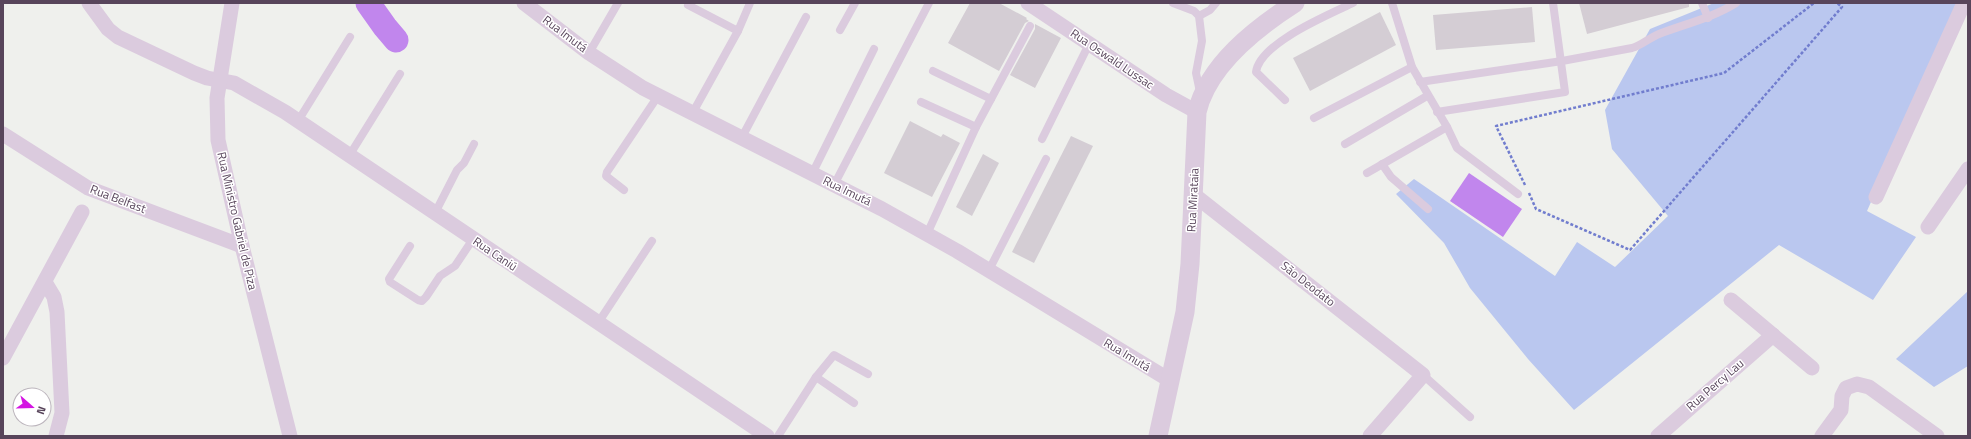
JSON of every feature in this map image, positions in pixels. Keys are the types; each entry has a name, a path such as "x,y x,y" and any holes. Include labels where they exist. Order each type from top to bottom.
{"street":[{"name":"Rua Caniú","path":"89,3 108,30 118,37 194,73 220,79 246,88 298,121 767,436"},
{"path":"99,19 104,3"},
{"name":"Rua Ministro Gabriel de Piza","path":"232,3 217,98 218,140 242,246 290,436"},
{"name":"Rua Imutá","path":"524,3 589,53 643,88 741,139 882,209 989,270 1171,381"},
{"name":"Rua Oswald Lussac","path":"1028,3 1166,95 1199,104"},
{"path":"1876,197 1964,3"},
{"path":"1199,104 1214,76 1234,51 1290,5"},
{"name":"Rua Mirataia","path":"1158,436 1185,312 1190,264 1199,104"},
{"name":"Rua Belfast","path":"3,134 88,188 242,246"},
{"path":"1928,227 1968,169"},
{"name":"São Deodato","path":"1193,194 1422,375"},
{"path":"3,358 82,212"},
{"path":"45,282 54,297 57,312 62,413 56,436"},
{"path":"1731,300 1812,368"},
{"name":"Rua Percy Lau","path":"1658,436 1773,335"},
{"path":"1370,436 1422,375"},
{"path":"1822,436 1841,410 1842,396 1846,388 1857,384 1869,387 1937,436"}],"lane":[{"path":"589,53 618,3"},
{"path":"692,114 738,31 750,3"},
{"path":"840,30 855,3"},
{"path":"834,185 930,3"},
{"path":"1173,3 1194,11 1199,16 1202,41 1196,73 1199,104"},
{"path":"1199,16 1210,10 1216,3"},
{"path":"1285,100 1256,72 1257,66 1262,58 1293,34 1353,3"},
{"path":"1392,3 1412,67 1427,96 1447,127 1457,148 1518,194"},
{"path":"1437,112 1565,92 1553,3"},
{"path":"1702,3 1708,18"},
{"path":"1420,82 1562,61 1632,48 1642,45 1658,35 1708,18 1736,3"},
{"path":"688,5 738,31"},
{"path":"741,139 806,17"},
{"path":"927,234 976,127 1030,26"},
{"path":"298,121 350,37"},
{"path":"1042,139 1089,44"},
{"path":"812,174 874,49"},
{"path":"1314,118 1412,67"},
{"path":"933,71 991,99"},
{"path":"349,156 400,74"},
{"path":"624,190 608,179 606,172 658,96"},
{"path":"1345,144 1427,96"},
{"path":"921,102 976,127"},
{"path":"1368,173 1447,127"},
{"path":"435,213 454,176 464,163 474,144"},
{"path":"989,270 1046,159"},
{"path":"1382,164 1391,177 1428,209"},
{"path":"410,246 389,279 390,282 422,301 426,298 440,276 455,266 473,239"},
{"path":"598,323 652,241"},
{"path":"778,436 816,377 834,355 868,374"},
{"path":"1422,375 1470,417"},
{"path":"816,377 854,402"}],"path":[{"path":"1814,3 1724,73 1496,126 1536,209 1630,250 1842,7 1837,3"}],"shaded area":[{"path":"1714,3 1959,3 1867,211 1916,237 1873,300 1779,245 1574,410 1528,359 1470,288 1444,243 1396,194 1414,179 1555,276 1577,242 1615,267 1668,216 1612,149 1605,110 1650,29"},
{"path":"1469,173 1522,209 1503,237 1450,201"},
{"path":"1968,291 1968,366 1934,387 1896,359"}],"building":[{"path":"970,3 999,3 1027,18 1026,19 1029,21 1025,23 999,71 948,43"},
{"path":"1579,3 1689,3 1689,7 1587,34"},
{"path":"1532,7 1535,42 1436,50 1433,15"},
{"path":"1380,12 1396,45 1310,91 1293,58"},
{"path":"1035,24 1061,38 1035,88 1010,75 1035,29"},
{"path":"910,121 941,137 943,134 960,143 932,197 884,173"},
{"path":"1071,136 1093,146 1034,263 1012,252"},
{"path":"983,154 999,163 972,216 956,207"}],"waterway":[{"path":"368,3 396,40"}]}
